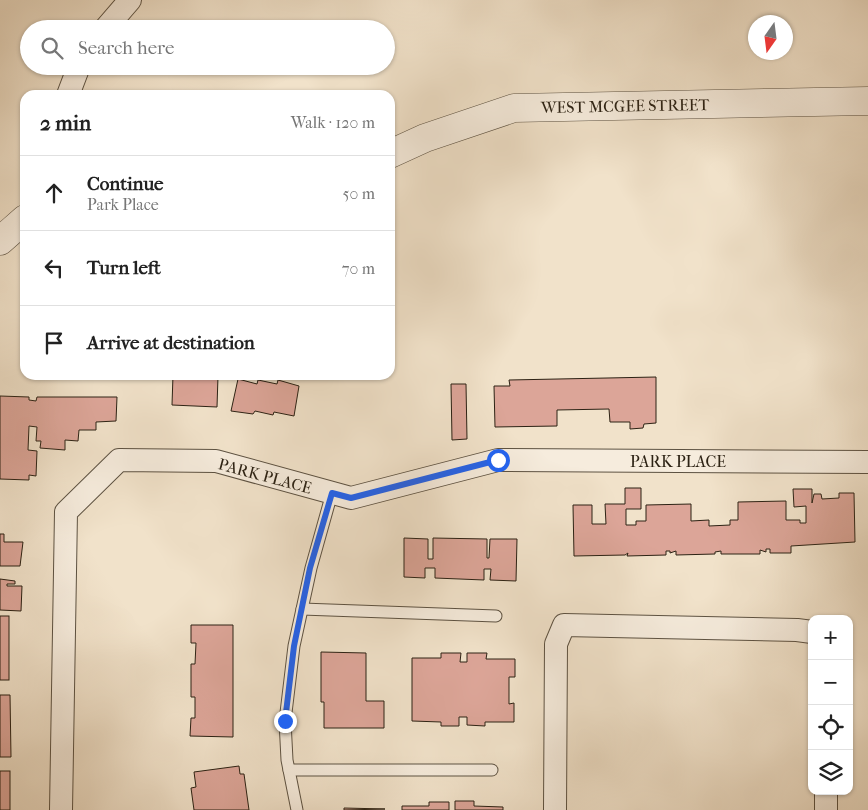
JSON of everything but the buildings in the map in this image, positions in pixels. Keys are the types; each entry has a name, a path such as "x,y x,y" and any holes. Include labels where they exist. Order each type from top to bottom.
{"street":[{"path":"113,20 130,0"},
{"path":"70,90 76,75"},
{"name":"WEST MCGEE STREET","path":"395,152 425,138 514,108 868,101"},
{"path":"0,241 20,223"},
{"name":"PARK PLACE","path":"61,810 66,512 119,460 216,461 351,498 498,460 868,462"},
{"path":"554,810 556,644 564,625 808,631"},
{"path":"826,795 826,810"}],"lane":[{"path":"296,810 289,770 285,721 294,646 310,568 332,493"},
{"path":"302,609 496,616"},
{"path":"289,770 492,770"}],"route":[{"path":"285,721 294,646 310,568 332,493 351,498 498,460"}]}
